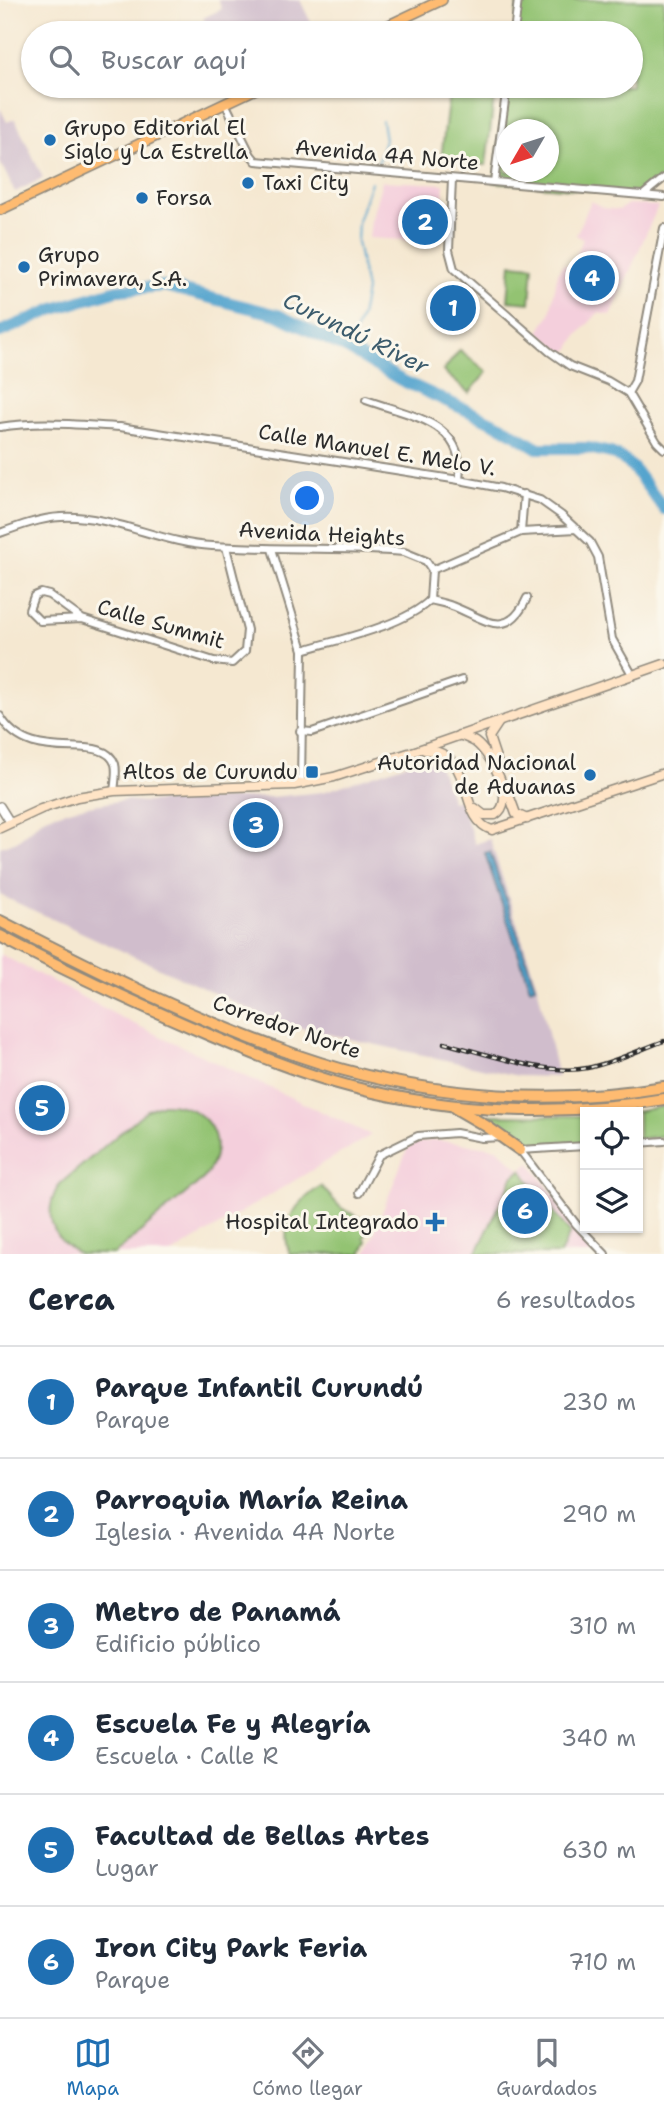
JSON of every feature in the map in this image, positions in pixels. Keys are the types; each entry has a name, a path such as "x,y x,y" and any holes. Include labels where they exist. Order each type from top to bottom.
{"highway":[{"name":"Corredor Norte","path":"0,921 178,1008 300,1057 358,1073 443,1090 522,1097 606,1095 664,1087"},
{"name":"Corredor Norte","path":"0,936 152,1011 289,1068 362,1089 449,1105 523,1110 608,1107 664,1099"},
{"path":"449,1105 504,1137 520,1150"}],"main road":[{"path":"397,21 442,0"},
{"path":"0,210 236,98"},
{"path":"0,828 77,797 114,792 301,783 334,777 664,664"},
{"path":"502,720 490,733 490,743 514,810 519,816 530,819"},
{"path":"459,735 475,742 490,759 505,797 501,811 493,816 482,814 471,804"},
{"path":"418,750 437,751 452,759 480,822 490,829 500,829 664,773"}],"street":[{"path":"515,21 518,0"},
{"path":"494,182 505,98"},
{"name":"Avenida 4A Norte","path":"225,103 256,161 664,197"},
{"path":"643,195 664,178"},
{"path":"452,179 449,250 454,269 550,352 570,366 608,381 628,393 657,442 664,449"},
{"path":"628,393 635,381 664,228"},
{"path":"366,400 441,428 457,448 461,466 459,480"},
{"name":"Calle Manuel E. Melo V.","path":"0,427 15,424 68,424 120,428 459,480 540,500 577,529 590,542 598,557 612,639 633,676"},
{"path":"521,532 524,494"},
{"name":"Avenida Heights","path":"0,533 22,524 61,517 82,518 168,540 226,547 404,552 426,561 432,570"},
{"path":"303,650 404,618 420,610 430,600 432,570 521,532 577,529"},
{"name":"Calle Summit","path":"82,619 214,661 232,663 244,651 247,630 226,547"},
{"path":"272,549 303,650 301,783"},
{"path":"41,593 49,595 82,619 40,621 29,610 30,603 34,596 41,593"},
{"path":"430,600 502,625 513,620 527,598"},
{"path":"300,731 312,732 462,680"},
{"path":"0,716 14,733 28,743 45,747 91,747 108,754 115,765 114,792"},
{"path":"0,806 10,822"},
{"path":"359,1193 379,1155 418,1136 456,1133 482,1138 504,1137"},
{"path":"643,1143 661,1141"},
{"path":"520,1150 580,1146"},
{"path":"520,1150 576,1224 605,1254"}],"shaded area":[{"path":"218,0 300,0 310,21 205,21 203,18 222,9"},
{"path":"0,108 7,122 15,119 43,178 15,192 0,162"},
{"path":"382,181 444,184 440,242 369,238"},
{"path":"591,201 603,208 619,210 628,204 658,206 611,315 598,313 577,336 566,355 539,332 550,314 558,272 563,264 572,266 583,239 576,235"},
{"path":"424,758 432,760 440,768 452,801 460,799 475,844 490,839 537,985 558,1077 518,1076 305,1029 264,1016 0,895 0,847 17,841 45,817 76,808 125,800 145,802 272,797 323,792"},
{"path":"0,954 128,1021 371,1135 171,1254 0,1254"},
{"name":"Hospital Integrado","path":"434,1140 497,1148 521,1170 530,1163 597,1254 366,1254 407,1149 417,1143"}],"green space":[{"path":"518,0 664,0 664,178 643,195 494,182 496,167 496,182 559,182 559,119 503,119 505,98 643,98 643,21 515,21"},
{"path":"448,98 494,98 486,165 441,159"},
{"path":"511,264 533,266 530,303 508,301"},
{"path":"460,350 487,372 469,393 443,371"},
{"path":"163,1104 179,1105 192,1110 203,1117 210,1127 215,1138 216,1151 204,1178 114,1254 76,1253 60,1239 52,1224 51,1208 55,1192 60,1184 147,1110"},
{"path":"664,1106 664,1136 643,1138 643,1110"},
{"path":"490,1115 580,1116 580,1143 525,1146"},
{"path":"521,1170 570,1233 560,1254 476,1254 513,1177"},
{"path":"321,1186 341,1208 368,1222 370,1226 364,1238 367,1241 361,1254 290,1254 286,1233 292,1214 304,1199"}],"water":[{"path":"490,852 535,986 530,988 485,853"}],"waterway":[{"path":"378,163 385,139 382,121"},
{"path":"348,349 361,317 366,290 357,242 358,221 371,182"},
{"name":"Curundú River","path":"0,332 54,309 117,290 164,286 278,315 348,349 401,380 503,427 537,448 588,448 611,453 623,459 634,469 664,509"}],"railway":[{"path":"444,1043 516,1062 571,1070 606,1063 664,1041"}],"place":[{"name":"Grupo Editorial El Siglo y La Estrella","path":"50,140"},
{"name":"Taxi City","path":"248,183"},
{"name":"Forsa","path":"142,198"},
{"name":"Parroquia María Reina","path":"425,222"},
{"name":"Grupo Primavera, S.A.","path":"24,267"},
{"name":"Escuela Fe y Alegría","path":"592,278"},
{"name":"Parque Infantil Curundú","path":"453,308"},
{"name":"Altos de Curundu","path":"312,772"},
{"name":"Autoridad Nacional de Aduanas","path":"590,775"},
{"name":"Metro de Panamá","path":"256,825"},
{"name":"Facultad de Bellas Artes","path":"42,1108"},
{"name":"Iron City Park Feria","path":"525,1211"},
{"name":"Hospital Integrado","path":"435,1222"}]}
